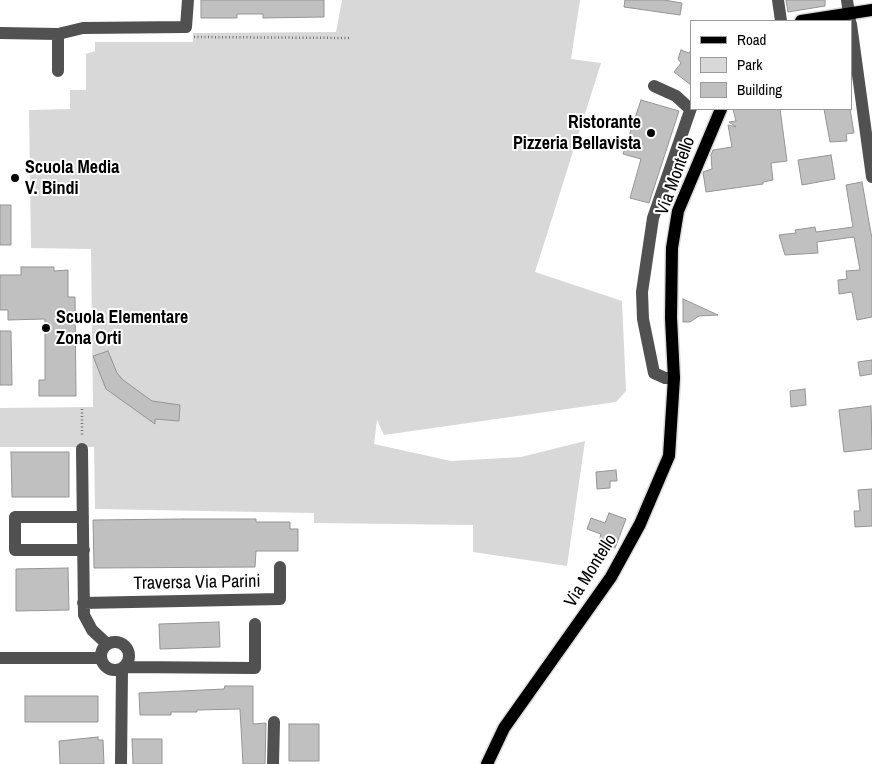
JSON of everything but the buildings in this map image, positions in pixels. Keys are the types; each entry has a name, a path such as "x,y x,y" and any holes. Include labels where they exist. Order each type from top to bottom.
{"main road":[{"path":"808,20 872,10"},
{"name":"Via Montello","path":"487,764 504,728 611,577 640,524 668,456 674,378 671,318 672,248 678,211 722,110"}],"street":[{"path":"0,34 58,34 83,28 186,27 188,0"},
{"path":"778,0 781,20"},
{"path":"58,34 58,71"},
{"path":"852,35 872,177"},
{"path":"654,86 676,96 690,108"},
{"name":"Via Montello","path":"674,378 665,378 654,373 643,320 642,292 653,218 690,108"},
{"path":"82,449 83,602 88,624 96,636 107,644"},
{"path":"83,517 15,517 15,550 84,550"},
{"name":"Traversa Via Parini","path":"83,602 280,599 280,568"},
{"path":"100,658 108,669 255,668 255,624"},
{"path":"100,658 102,650 107,644 116,642 125,646 130,654 124,668 122,764"},
{"path":"0,658 100,658"},
{"path":"273,764 274,722"}],"path":[{"path":"193,37 350,38"},
{"path":"82,409 82,449"}],"green space":[{"path":"342,0 580,0 571,59 601,63 535,272 622,301 626,391 616,402 384,435 377,420 374,444 451,461 521,457 585,441 567,566 473,552 473,525 314,523 314,513 95,509 94,447 0,447 0,408 93,407 91,249 31,248 29,110 70,109 70,90 86,90 86,54 95,51 95,42 193,42 193,33 336,32"}],"place":[{"name":"Ristorante Pizzeria Bellavista","path":"651,133"},
{"name":"Scuola Media V. Bindi","path":"15,178"},
{"name":"Scuola Elementare Zona Orti","path":"46,328"}]}
